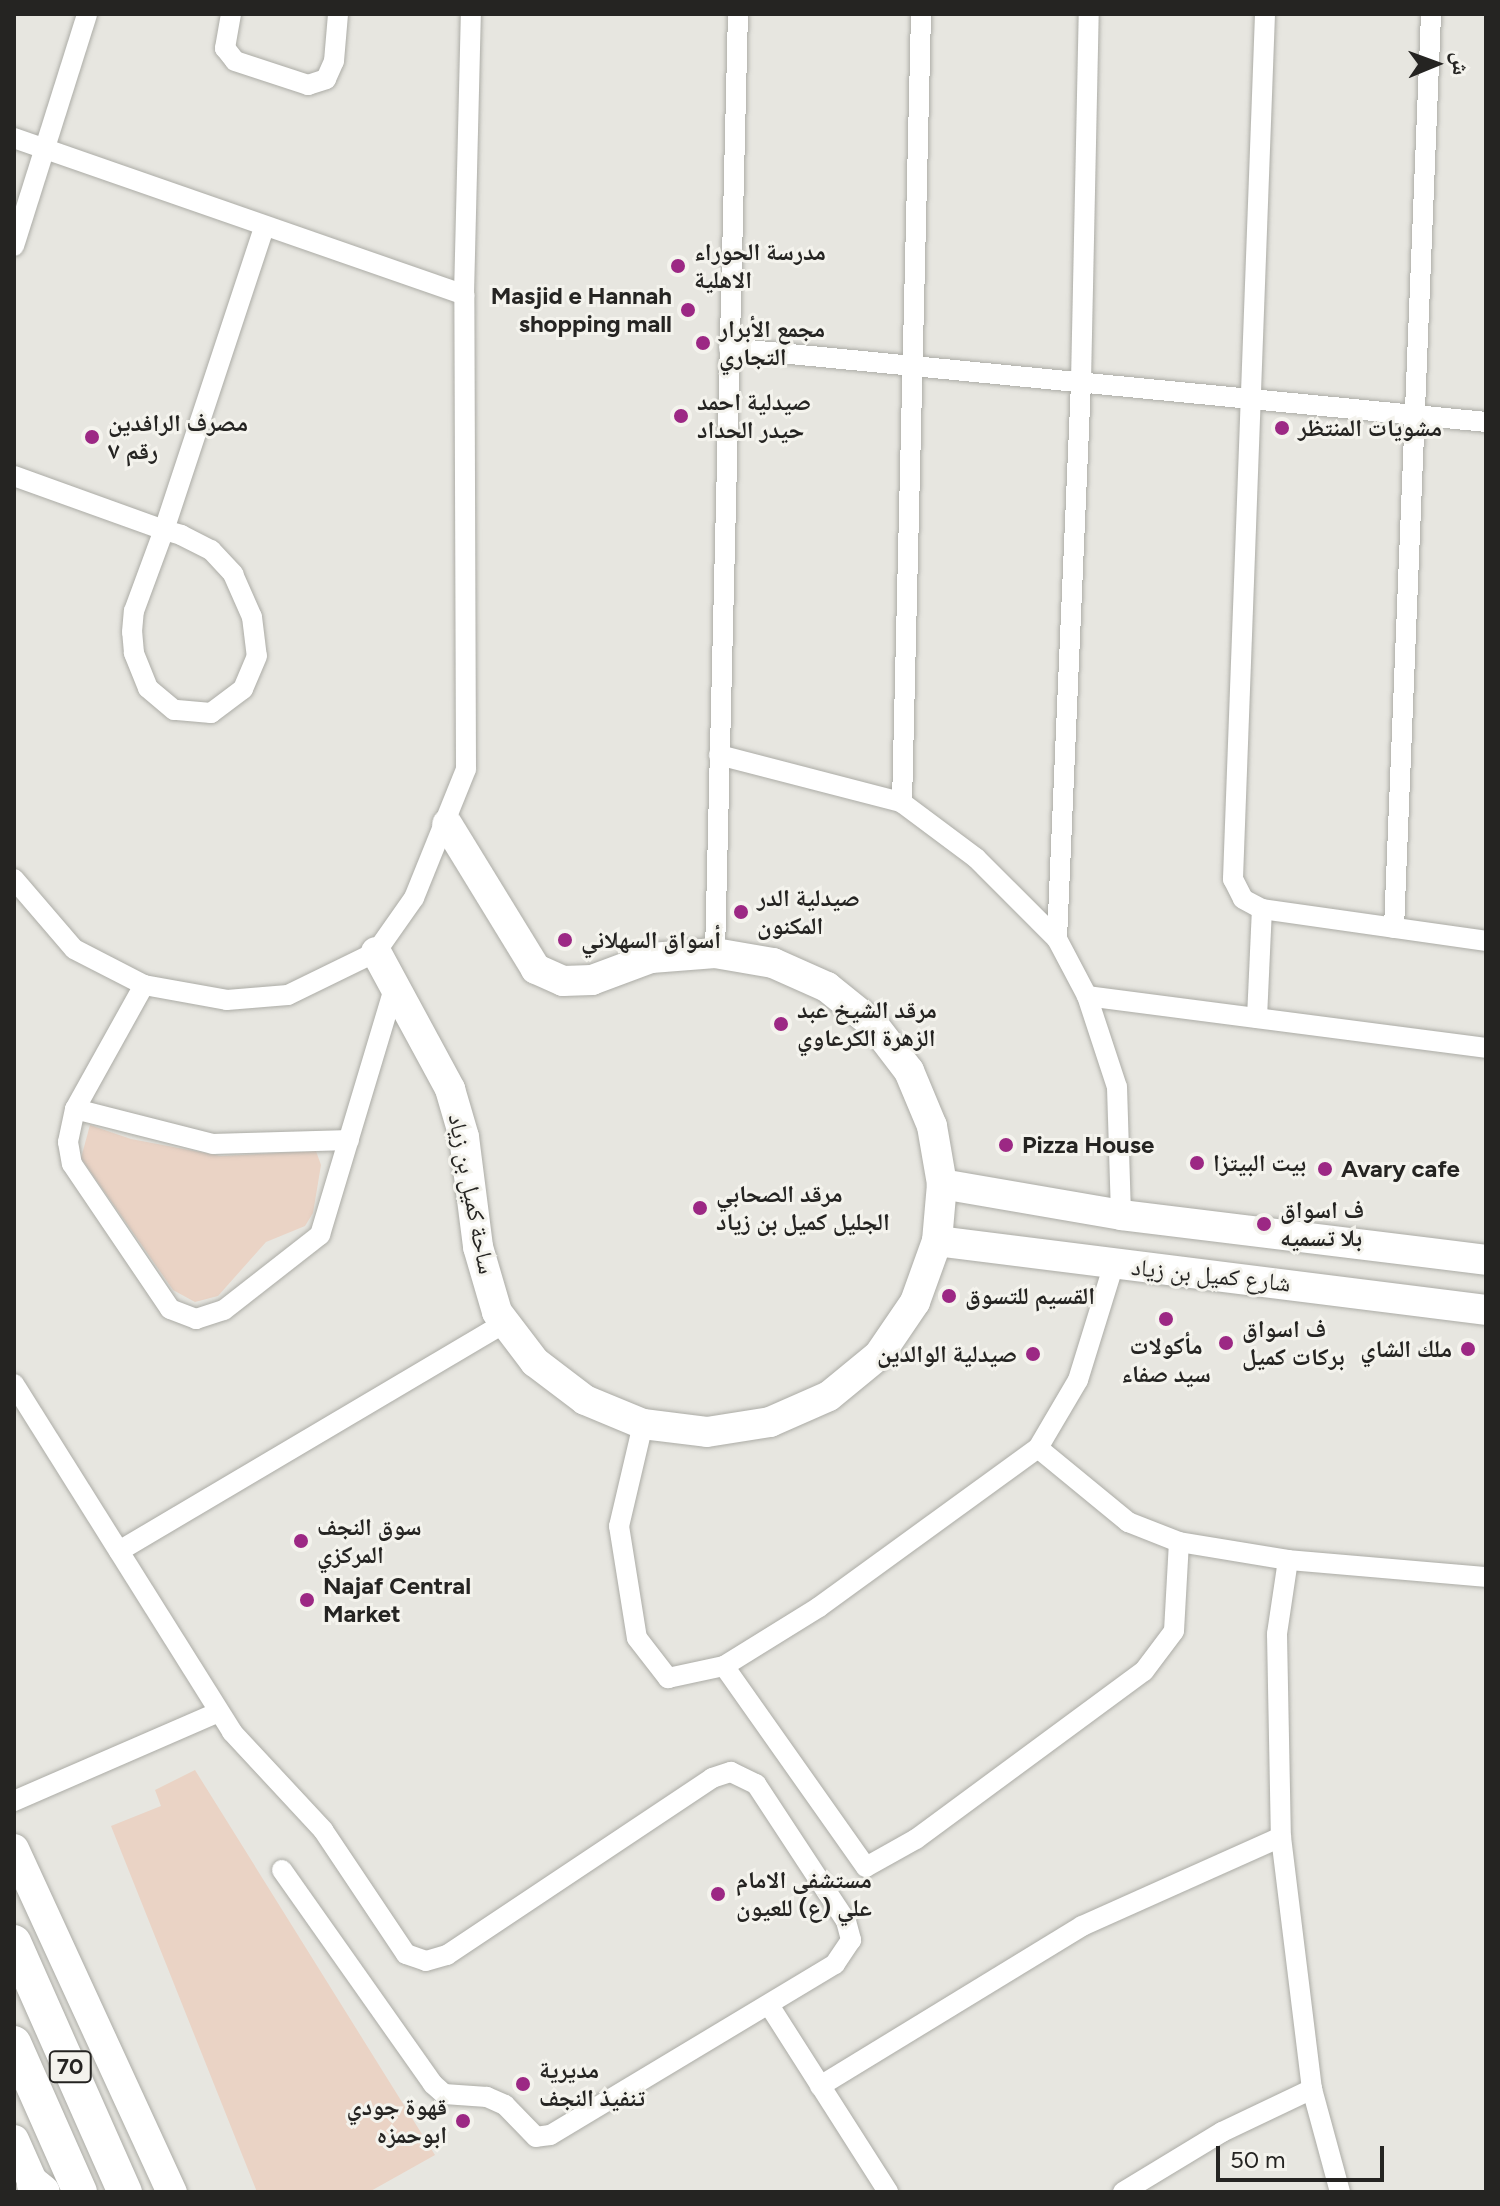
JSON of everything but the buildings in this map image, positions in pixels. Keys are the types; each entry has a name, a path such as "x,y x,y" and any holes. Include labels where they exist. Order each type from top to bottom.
{"highway":[{"name":"70","path":"14,1942 125,2192"},
{"name":"70","path":"14,2043 80,2192"}],"main road":[{"name":"ساحة كميل بن زياد","path":"376,952 450,1089 464,1137 478,1247 497,1312 535,1362 585,1400 643,1424 707,1432 770,1422 829,1396 879,1355 915,1302 937,1241 942,1184 932,1126 909,1071 873,1024 827,987 787,969 715,953 651,958 592,980 563,981 536,969 447,824"},
{"name":"شارع كميل بن زياد","path":"942,1184 1121,1215 1486,1260"},
{"name":"شارع كميل بن زياد","path":"937,1241 1486,1310"},
{"path":"1350,1291 1364,1288 1374,1275 1374,1261 1361,1244"},
{"path":"1431,1301 1423,1292 1423,1268 1444,1255"},
{"path":"14,1849 172,2192"},
{"path":"14,2140 38,2190"}],"street":[{"path":"14,246 87,14"},
{"path":"231,14 225,48 235,61 308,85 326,79 334,61 338,14"},
{"path":"14,879 74,949 144,985 227,1000 288,995 376,952 414,898 447,824 466,769 464,295 471,14"},
{"path":"715,953 738,14"},
{"path":"902,803 915,366 921,14"},
{"path":"1057,939 1081,382 1089,14"},
{"path":"1265,14 1233,879 1243,899 1262,909 1486,941"},
{"path":"1394,928 1431,14"},
{"path":"14,138 464,295"},
{"path":"14,476 164,530 196,541 222,560 252,617 257,656 253,672 243,689 211,713 174,710 148,688 134,653 134,611 164,530 264,227"},
{"path":"729,348 1486,422"},
{"path":"719,755 902,803 976,858 1057,939 1087,996 1117,1087 1121,1215"},
{"path":"1257,1018 1262,909"},
{"path":"144,985 75,1109 68,1142 72,1164 170,1309 196,1319 224,1310 320,1235 395,985"},
{"path":"1087,996 1486,1048"},
{"path":"75,1109 213,1144 349,1140"},
{"path":"643,1424 619,1526 637,1638 668,1678 724,1666 819,1607 1038,1448 1078,1380 1114,1264"},
{"path":"119,1551 505,1323"},
{"path":"14,1384 219,1712 247,1750 323,1830 398,1946 426,1961 447,1955 712,1778 731,1772 749,1777 850,1930 843,1958 550,2135 536,2137 505,2105 487,2097 444,2094 433,2084 282,1870"},
{"path":"1038,1448 1128,1522 1179,1542 1288,1560 1486,1577"},
{"path":"724,1666 866,1867 916,1839 1144,1671 1174,1631 1179,1542"},
{"path":"1288,1560 1277,1634 1281,1837 1312,2089 1340,2192"},
{"path":"14,1801 219,1712"},
{"path":"820,2086 1082,1926 1281,1837"},
{"path":"769,2005 888,2192"},
{"path":"1123,2192 1222,2132 1312,2089"}],"shaded area":[{"path":"90,1125 131,1139 221,1156 316,1151 321,1165 313,1213 305,1226 266,1242 218,1296 195,1302 173,1290 81,1158"},
{"path":"195,1770 435,2155 369,2192 257,2192 111,1826 161,1806 155,1790"}],"place":[{"name":"مدرسة الحوراء الاهلية","path":"678,266"},
{"name":"Masjid e Hannah shopping mall","path":"688,310"},
{"name":"مجمع الأبرار التجاري","path":"703,343"},
{"name":"صيدلية احمد حيدر الحداد","path":"681,416"},
{"name":"مشويات المنتظر","path":"1282,428"},
{"name":"مصرف الرافدين رقم ٧","path":"92,437"},
{"name":"صيدلية الدر المكنون","path":"741,912"},
{"name":"أسواق السهلاني","path":"565,940"},
{"name":"مرقد الشيخ عبد الزهرة الكرعاوي","path":"781,1024"},
{"name":"Pizza House","path":"1006,1145"},
{"name":"بيت البيتزا","path":"1197,1163"},
{"name":"Avary cafe","path":"1325,1169"},
{"name":"مرقد الصحابي الجليل كميل بن زياد","path":"700,1208"},
{"name":"ف اسواق بلا تسميه","path":"1264,1224"},
{"name":"القسيم للتسوق","path":"949,1296"},
{"name":"مأكولات سيد صفاء","path":"1166,1319"},
{"name":"ف اسواق بركات كميل","path":"1226,1343"},
{"name":"ملك الشاي","path":"1468,1349"},
{"name":"صيدلية الوالدين","path":"1033,1354"},
{"name":"سوق النجف المركزي","path":"301,1541"},
{"name":"Najaf Central Market","path":"307,1600"},
{"name":"مستشفى الامام علي (ع) للعيون","path":"718,1894"},
{"name":"مديرية تنفيذ النجف","path":"523,2084"},
{"name":"قهوة جودي ابوحمزه","path":"463,2121"}]}
